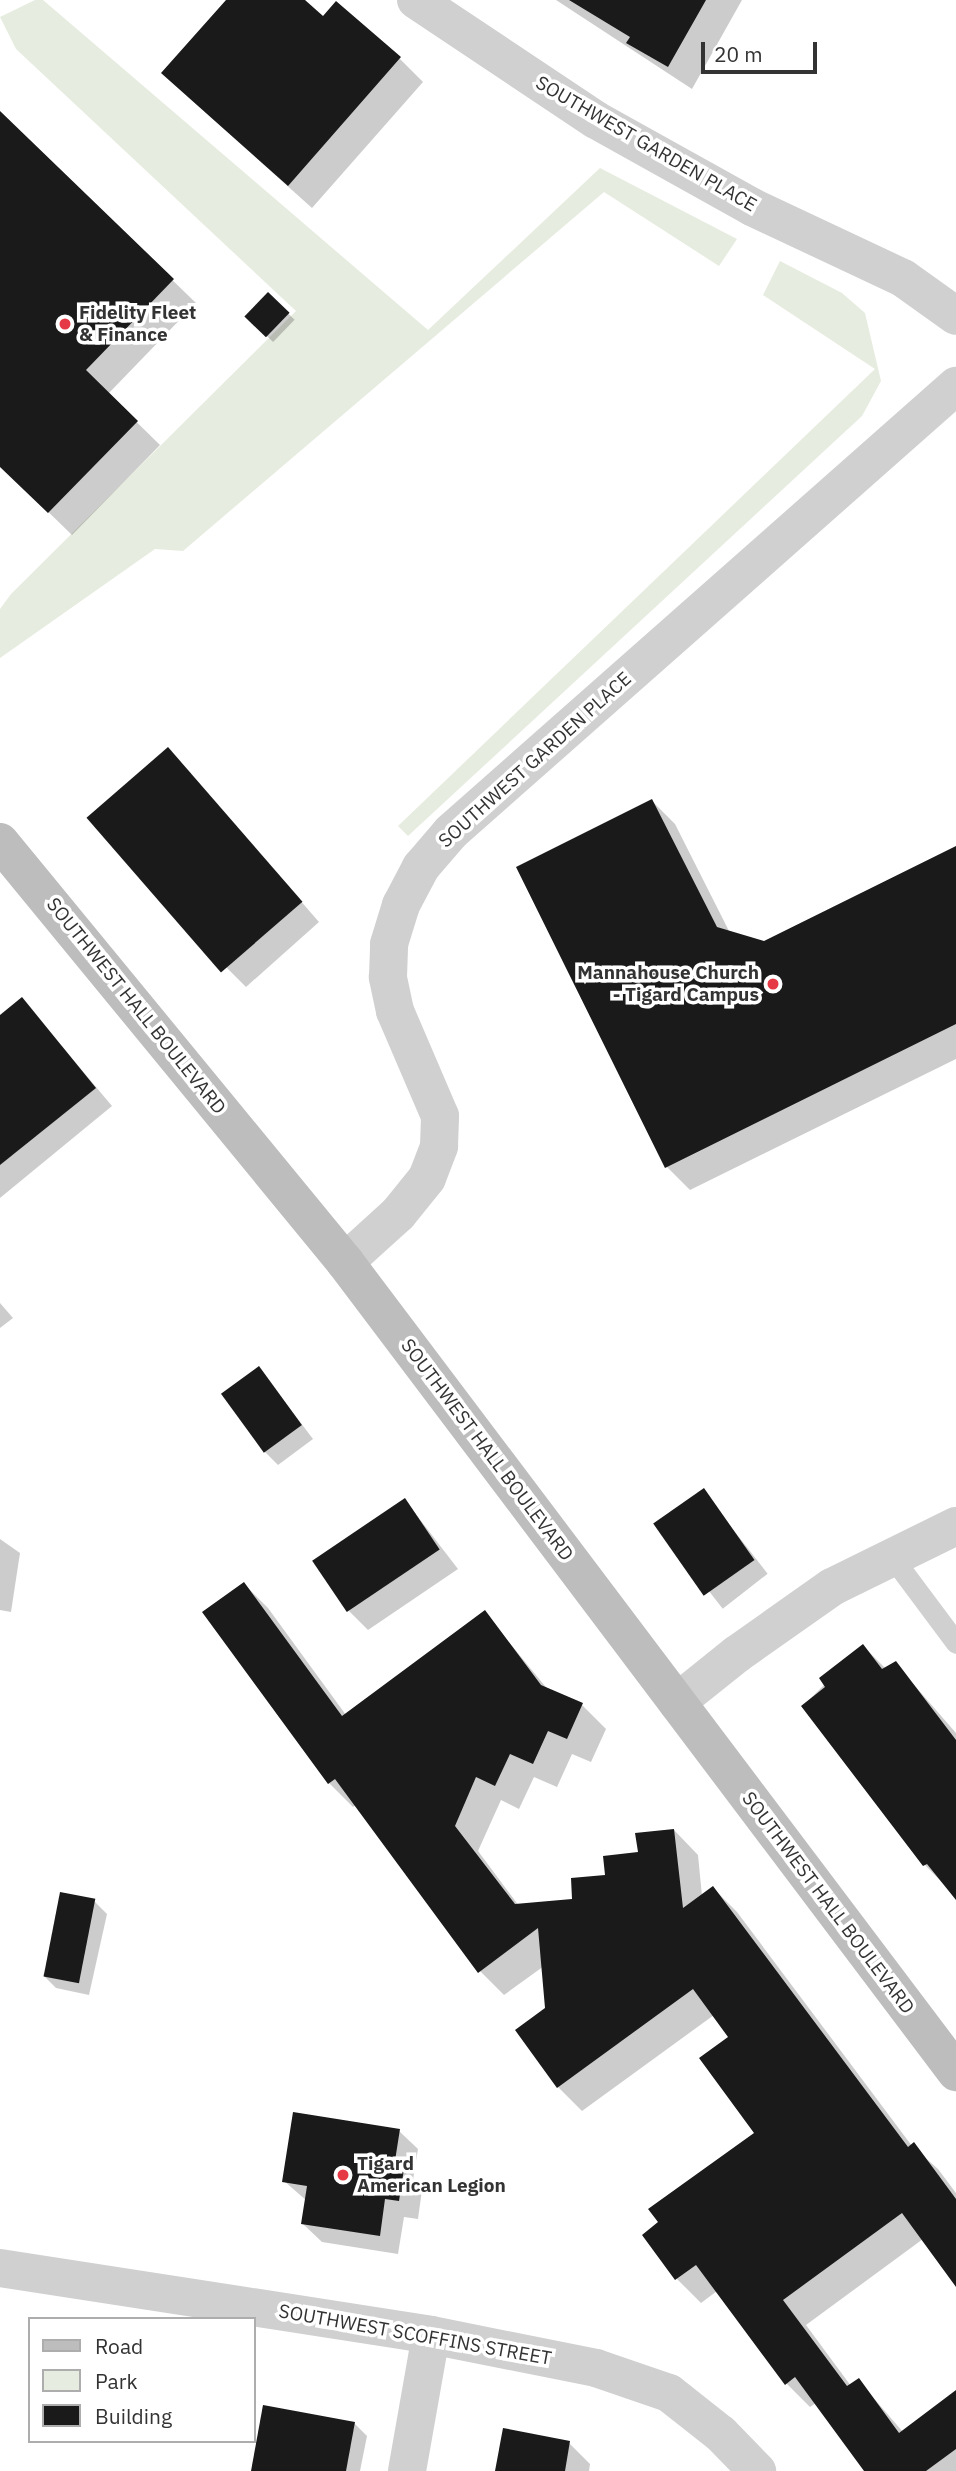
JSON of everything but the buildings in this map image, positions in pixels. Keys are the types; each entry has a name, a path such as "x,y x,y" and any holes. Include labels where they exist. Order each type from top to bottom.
{"main road":[{"name":"SOUTHWEST HALL BOULEVARD","path":"0,842 345,1262 956,2073"}],"street":[{"name":"SOUTHWEST GARDEN PLACE","path":"416,0 596,120 752,207 903,278 956,316"},
{"name":"SOUTHWEST GARDEN PLACE","path":"345,1262 398,1214 427,1178 439,1146 440,1116 395,1011 388,977 389,944 401,905 422,867 451,832 956,386"},
{"path":"677,1702 737,1654 832,1587 956,1526"},
{"name":"SOUTHWEST SCOFFINS STREET","path":"0,2268 432,2335 546,2357 641,2381 693,2410 757,2471"},
{"path":"407,2471 432,2335"}],"lane":[{"path":"892,1558 956,1643"}],"green space":[{"path":"35,0 43,0 428,330 600,168 737,239 719,266 604,192 183,551 155,549 0,658 0,609 11,594 296,311 16,49 0,17"},
{"path":"780,261 842,293 865,313 881,381 862,416 408,836 398,826 875,369 763,295"}],"place":[{"name":"Fidelity Fleet & Finance","path":"65,324"},
{"name":"Mannahouse Church - Tigard Campus","path":"773,984"},
{"name":"Tigard American Legion","path":"343,2175"}]}
